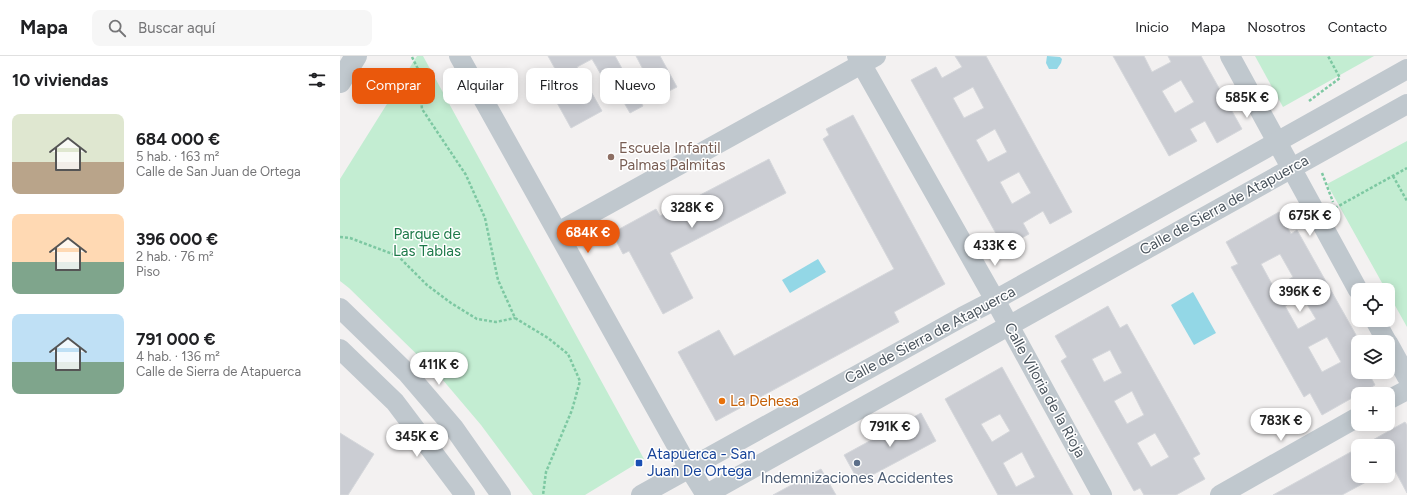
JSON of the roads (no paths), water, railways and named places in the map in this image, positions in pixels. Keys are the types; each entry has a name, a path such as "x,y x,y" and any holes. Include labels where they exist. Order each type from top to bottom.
{"street":[{"path":"340,82 356,56"},
{"path":"459,56 689,468 706,495"},
{"path":"1230,56 1354,283"},
{"path":"558,232 865,59"},
{"name":"Calle Viloria de la Rioja","path":"865,59 1102,495"},
{"name":"Calle de Sierra de Atapuerca","path":"641,495 995,300 1407,69"},
{"name":"Calle de Sierra de Atapuerca","path":"706,495 1407,104"},
{"path":"340,308 407,373 454,428 501,495"},
{"path":"340,349 395,402 465,495"},
{"path":"1395,356 1407,377"},
{"path":"1395,396 1407,390"},
{"path":"1220,495 1351,421"}],"water":[{"path":"1047,56 1060,57 1062,59 1057,69 1049,69 1046,63"},
{"path":"818,259 826,272 790,293 782,280"},
{"path":"1193,292 1216,333 1194,345 1171,305"}],"place":[{"name":"Escuela Infantil Palmas Palmitas","path":"611,157"},
{"name":"La Dehesa","path":"722,401"},
{"name":"Atapuerca - San Juan De Ortega","path":"639,463"},
{"name":"Indemnizaciones Accidentes","path":"857,463"}],"park label":[{"name":"Parque de Las Tablas","path":"427,242"}]}
